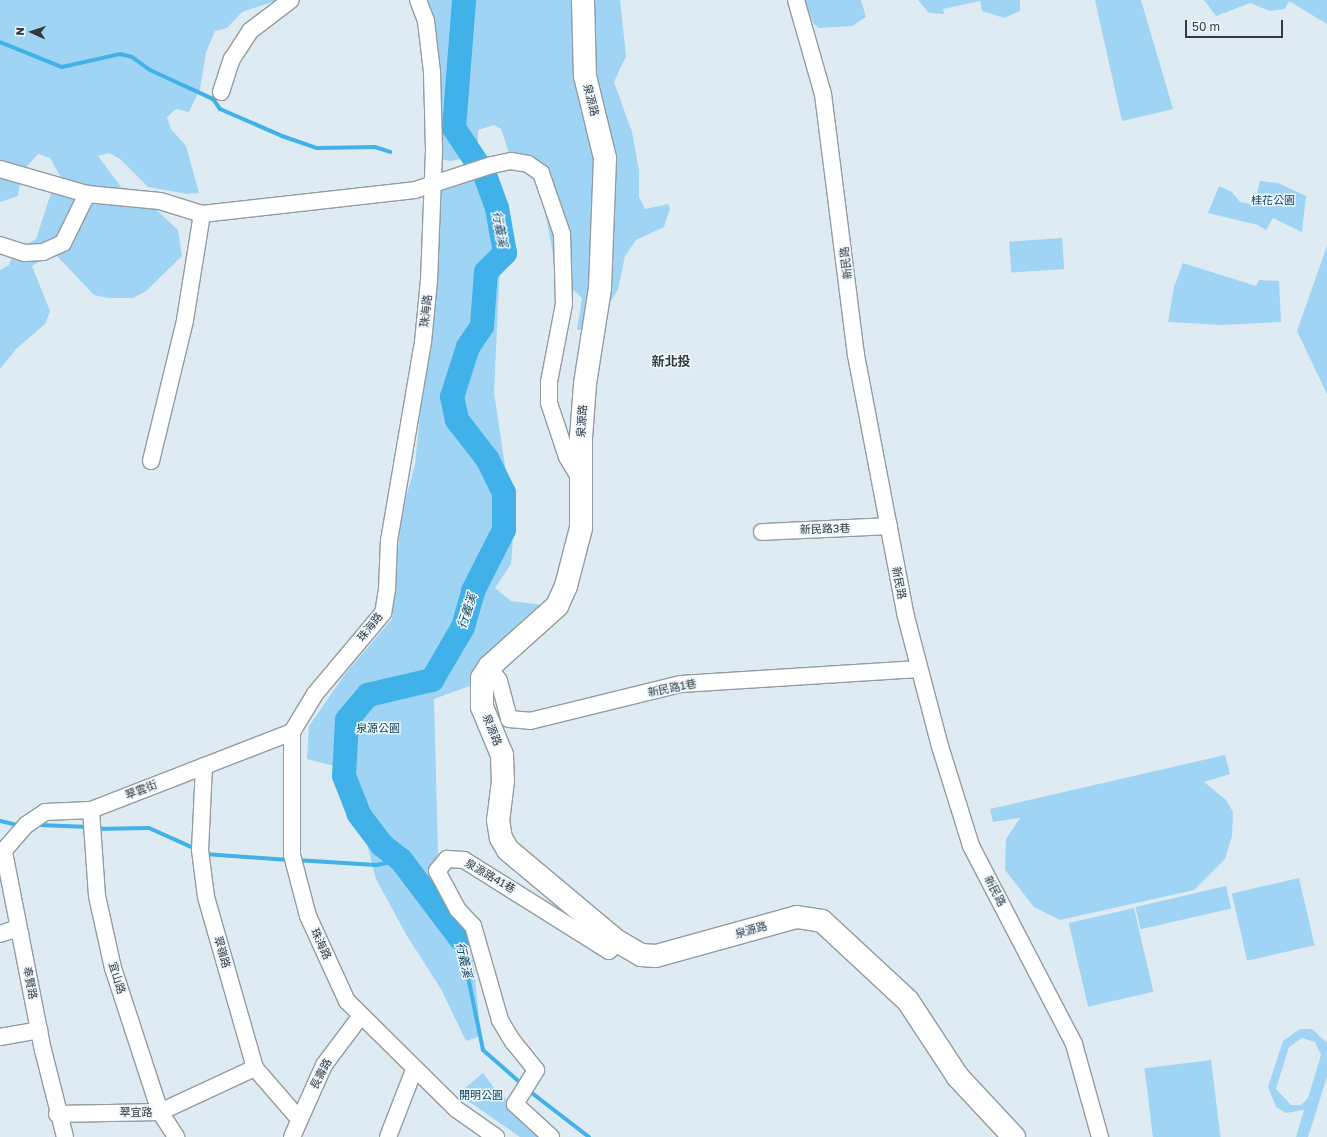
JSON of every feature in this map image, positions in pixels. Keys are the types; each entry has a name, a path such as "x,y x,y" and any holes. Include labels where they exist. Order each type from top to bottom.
{"street":[{"path":"221,92 232,59 250,31 291,0"},
{"name":"珠海路","path":"418,0 426,21 432,72 432,185 429,280 423,342 389,540 383,613 315,694 292,732 292,856 308,916 347,1001 360,1017 474,1132 496,1137"},
{"name":"泉源路","path":"583,0 585,76 605,158 600,288 585,384 581,528 566,586 557,606 489,667 482,678 482,707 502,755 503,781 498,820 501,838 508,850 617,941 641,955 656,956 797,917 822,920 908,1001 958,1077 1014,1137"},
{"name":"新民路","path":"796,0 823,94 856,355 889,526 919,669 972,846 1074,1044 1100,1137"},
{"path":"0,169 87,194 160,201 202,214 415,190 492,164 511,161 528,164 541,173 562,234 564,304 549,382 549,403 567,457 582,481"},
{"path":"0,245 25,253 43,252 63,243 87,194"},
{"path":"151,461 185,320 202,214"},
{"name":"新民路3巷","path":"762,532 889,526"},
{"name":"新民路1巷","path":"489,667 499,681 509,719 530,721 681,684 919,669"},
{"name":"翠雲街","path":"2,854 26,825 46,812 91,810 292,732"},
{"name":"翠嶺路","path":"204,766 200,850 206,897 255,1068 299,1119"},
{"name":"宜山路","path":"91,810 97,896 113,968 160,1112 176,1137"},
{"name":"奉賢路","path":"2,854 20,933 57,1114"},
{"name":"泉源路41巷","path":"551,1137 515,1104 536,1070 513,1042 500,1020 473,926 458,910 437,871 447,859 464,860 609,951 617,941"},
{"path":"0,934 12,930 20,933"},
{"name":"長壽路","path":"292,1137 324,1066 360,1017"},
{"path":"0,1037 39,1030"},
{"name":"翠宜路","path":"57,1114 160,1112 255,1068"},
{"path":"388,1137 414,1070"},
{"path":"57,1114 65,1137"}],"green space":[{"path":"0,0 278,0 242,12 227,28 215,31 206,52 200,89 189,112 176,109 167,117 171,129 186,146 199,193 187,194 148,187 120,159 109,153 98,156 121,187 136,191 178,230 182,256 146,291 133,298 108,298 94,295 56,255 43,259 32,266 50,311 45,324 16,349 0,369 0,270 9,265 13,253 36,239 52,190 62,179 50,158 38,154 22,172 18,196 0,202"},
{"path":"426,0 620,0 626,56 614,82 632,132 639,170 639,197 645,209 668,204 670,208 664,227 636,240 625,256 618,289 605,311 589,329 577,330 582,298 557,275 541,190 522,160 510,156 501,129 494,125 478,130 478,151 466,158 450,161 440,159"},
{"path":"805,0 861,0 866,17 852,26 819,28 813,23"},
{"path":"918,0 1020,0 1020,11 1004,18 982,11 980,1 943,9 944,14 929,13"},
{"path":"1095,0 1141,0 1173,109 1122,121"},
{"path":"1204,0 1327,0 1327,24 1289,1 1285,9 1270,11 1250,3 1216,16"},
{"name":"泉源公園","path":"491,170 508,239 500,263 494,393 514,524 511,564 495,588 511,601 543,605 475,684 434,699 438,851 447,905 473,960 481,1036 466,1041 441,989 407,936 376,879 357,805 334,766 307,759 309,726 345,674 392,619 401,516 415,465 442,191"},
{"name":"桂花公園","path":"1260,181 1278,183 1306,196 1302,232 1273,218 1266,230 1258,225 1208,213 1219,186 1232,192 1240,202 1254,205"},
{"path":"1062,238 1064,269 1011,273 1009,242"},
{"path":"1327,246 1327,394 1297,331"},
{"path":"1183,263 1256,286 1259,280 1279,281 1281,322 1222,325 1168,322 1174,287"},
{"path":"1225,755 1230,774 1204,782 1226,800 1233,812 1232,836 1225,859 1194,890 1060,920 1034,907 1005,870 1006,839 1020,818 993,822 990,809"},
{"path":"1299,878 1315,945 1247,961 1232,894"},
{"path":"1226,886 1231,908 1141,929 1135,907"},
{"path":"1134,908 1153,992 1088,1007 1069,923"},
{"path":"1300,1029 1312,1029 1326,1042 1327,1039 1327,1077 1308,1137 1296,1137 1304,1110 1286,1113 1276,1107 1268,1087 1283,1041","holes":["1302,1038 1315,1042 1321,1055 1308,1098 1301,1105 1291,1105 1276,1089 1289,1047"]},
{"path":"1211,1060 1220,1137 1153,1137 1144,1068"},
{"name":"開明公園","path":"483,1073 494,1088 546,1137 520,1137 458,1094"}],"waterway":[{"name":"行義溪","path":"460,938 401,860 382,845 359,814 344,776 347,720 368,695 432,680 463,627 473,591 504,530 504,493 488,460 457,420 452,397 468,347 482,326 486,272 505,253 497,208 485,175 454,128 464,0"},
{"path":"0,42 62,67 120,54 132,57 150,70 213,99 220,109 282,136 317,148 375,147 390,152"},
{"path":"0,821 21,826"},
{"path":"39,825 89,827"},
{"path":"95,829 149,828 196,849"},
{"path":"205,854 289,860"},
{"path":"296,860 376,865 401,860"},
{"name":"行義溪","path":"460,938 483,1050 523,1085"},
{"name":"行義溪","path":"528,1090 589,1137"}],"district":[{"name":"新北投","path":"671,361"}]}
